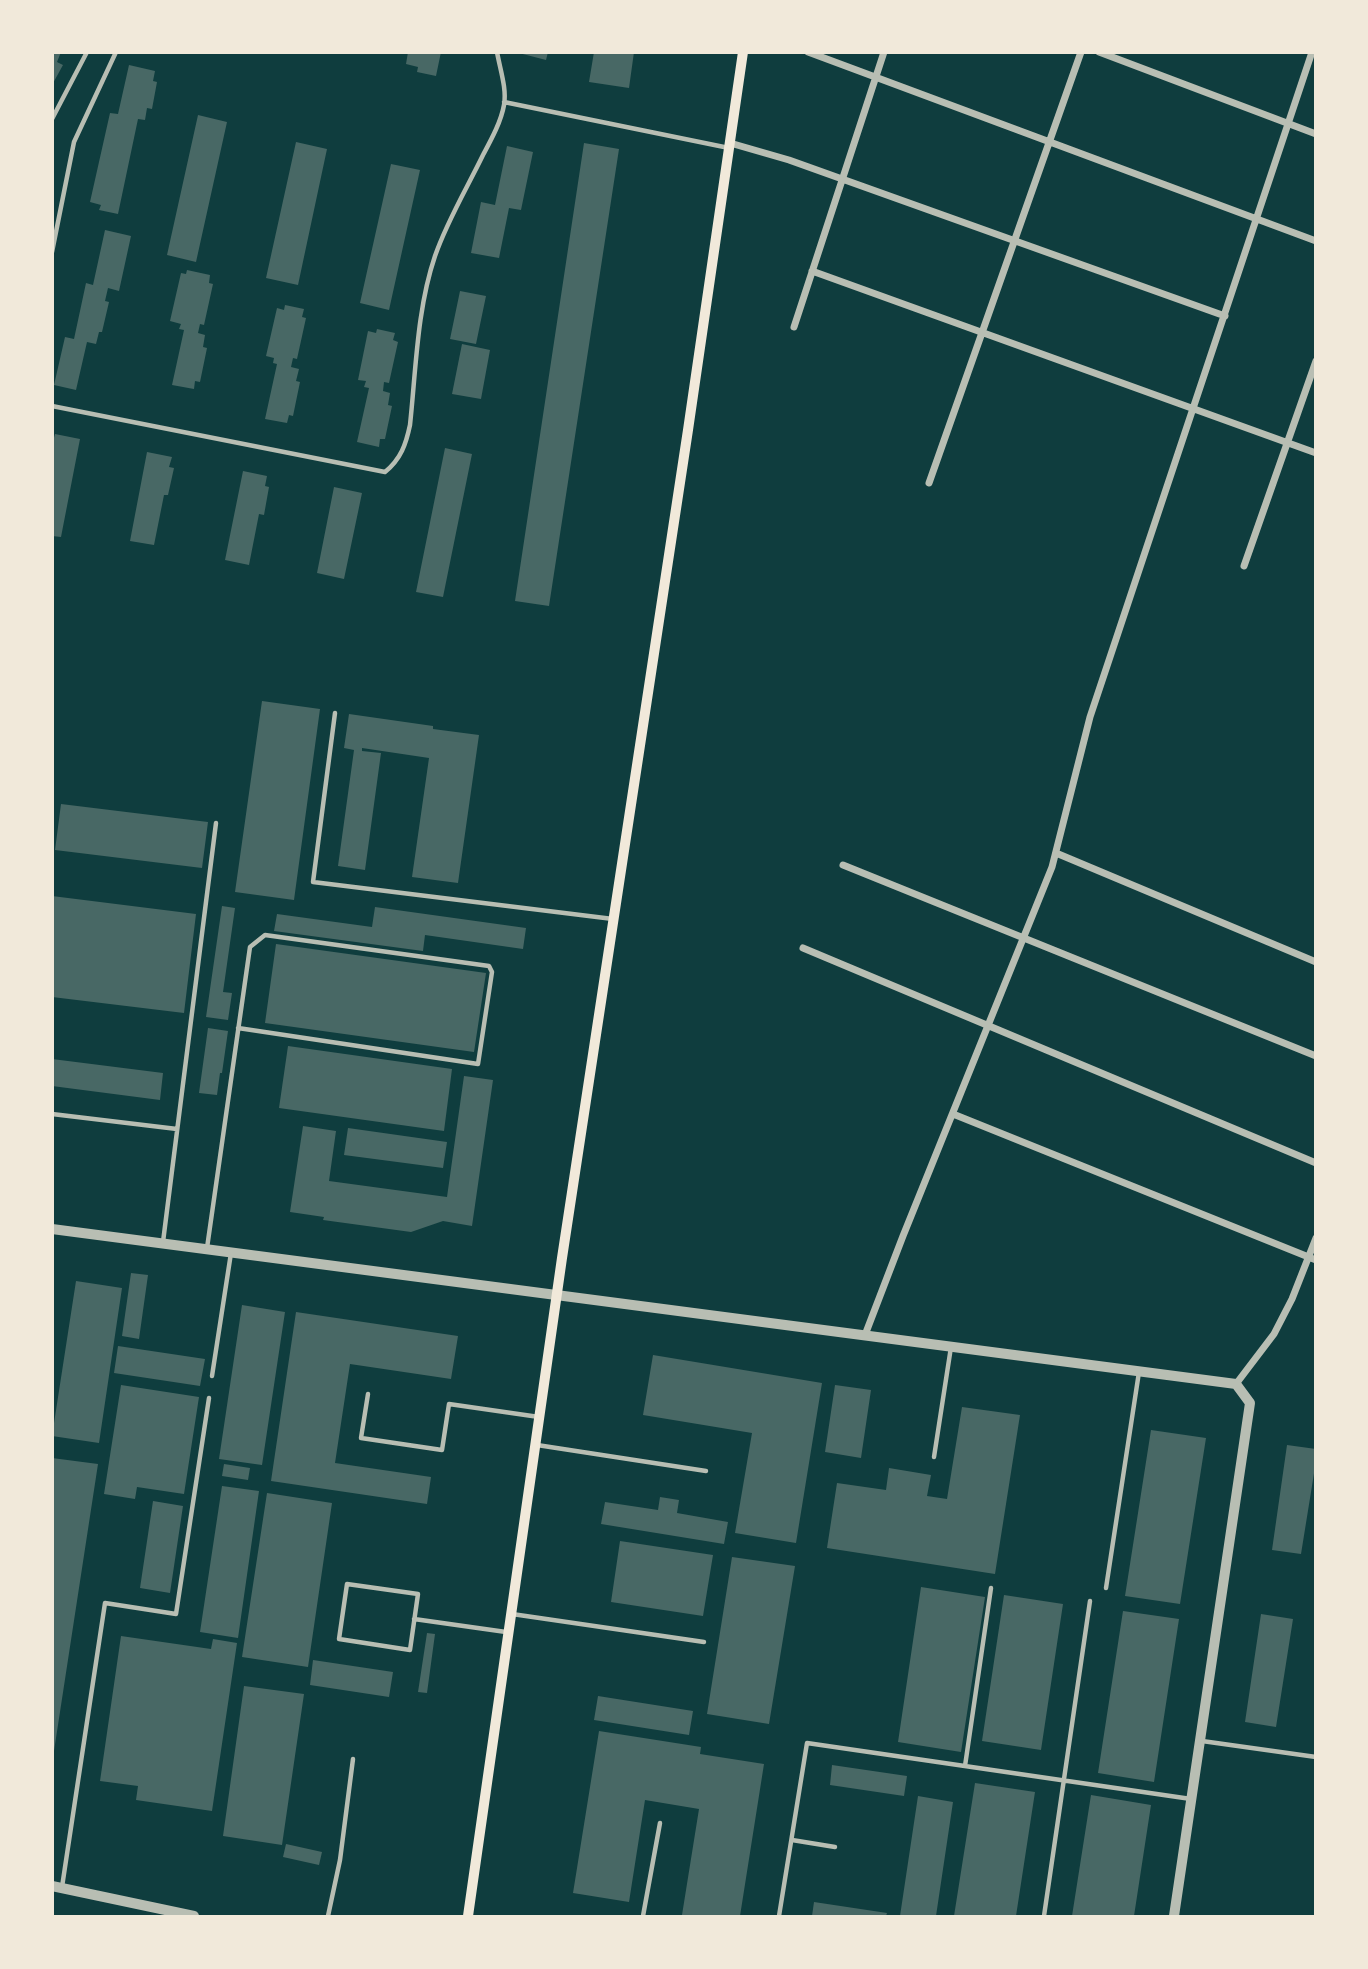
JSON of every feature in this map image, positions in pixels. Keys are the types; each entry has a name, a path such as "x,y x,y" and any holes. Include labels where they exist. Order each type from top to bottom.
{"main road":[{"path":"468,1916 557,1295 743,52"}],"street":[{"path":"808,52 1315,242"},
{"path":"793,327 884,52"},
{"path":"929,483 1081,52"},
{"path":"1100,52 1315,134"},
{"path":"865,1335 1052,867 1090,718 1312,52"},
{"path":"730,146 789,160 1225,316"},
{"path":"812,271 1315,453"},
{"path":"1244,566 1315,361"},
{"path":"1056,853 1315,962"},
{"path":"843,864 1315,1056"},
{"path":"803,948 1315,1163"},
{"path":"953,1114 1312,1259"},
{"path":"52,1229 1236,1384 1250,1403 1174,1916"},
{"path":"1236,1384 1274,1334 1312,1259 1315,1238"},
{"path":"57,1887 194,1916"}],"lane":[{"path":"52,119 87,52"},
{"path":"52,252 74,142 116,52"},
{"path":"52,406 385,472 397,462 407,442 421,319 435,256 493,135 504,102 498,52"},
{"path":"504,102 730,146"},
{"path":"335,713 313,882 614,919"},
{"path":"163,1243 216,823"},
{"path":"207,1249 250,947 265,935 489,967 492,972 478,1064 239,1028"},
{"path":"52,1114 177,1129"},
{"path":"212,1376 231,1252"},
{"path":"934,1457 951,1346"},
{"path":"1106,1588 1139,1371"},
{"path":"368,1394 362,1438 442,1450 449,1404 540,1417"},
{"path":"57,1887 105,1603 176,1614 209,1398"},
{"path":"536,1445 706,1471"},
{"path":"346,1584 418,1594 414,1619 410,1650 339,1639 346,1584"},
{"path":"965,1766 991,1588"},
{"path":"1044,1916 1090,1601"},
{"path":"512,1614 704,1642"},
{"path":"414,1619 510,1633"},
{"path":"1200,1740 1315,1757"},
{"path":"779,1916 807,1744 1192,1799"},
{"path":"328,1916 340,1860 353,1759"},
{"path":"643,1916 660,1823"},
{"path":"792,1840 835,1847"}],"building":[{"path":"52,52 61,52 57,62 63,65 52,85"},
{"path":"408,52 441,52 436,76 417,72 418,67 406,64"},
{"path":"515,52 548,52 546,60"},
{"path":"594,52 634,52 629,88 589,82"},
{"path":"129,65 155,71 153,81 157,82 152,109 147,108 145,120 138,119 118,214 99,210 101,205 90,202 110,113 118,114"},
{"path":"198,115 227,122 196,262 167,255"},
{"path":"296,142 327,149 298,285 266,278"},
{"path":"584,143 619,149 549,606 515,601"},
{"path":"507,146 533,152 521,210 509,208 499,258 471,253 481,202 495,205"},
{"path":"391,164 420,170 389,310 360,303"},
{"path":"105,230 131,236 119,291 108,288 105,301 109,302 102,332 99,332 96,344 87,342 76,390 54,385 65,337 74,339 86,283 93,285"},
{"path":"187,270 210,275 209,283 213,284 204,325 200,324 198,333 205,335 203,347 207,348 200,382 195,381 194,389 172,385 184,330 179,329 181,324 170,321 181,273 186,274"},
{"path":"460,291 486,296 476,344 450,339"},
{"path":"285,305 304,309 302,317 306,318 297,359 293,358 291,367 299,369 296,381 300,382 293,416 289,415 287,423 265,419 277,364 273,363 274,358 266,356 277,308 284,310"},
{"path":"377,329 395,333 393,340 398,342 389,383 384,382 383,391 390,393 388,405 392,406 385,439 380,439 379,447 357,442 369,388 364,387 366,381 358,380 368,331 376,333"},
{"path":"462,344 490,350 481,399 452,394"},
{"path":"55,434 80,439 61,537 52,536 52,445"},
{"path":"445,448 472,454 443,597 416,592"},
{"path":"147,452 172,457 169,467 174,468 168,495 164,495 154,545 130,541"},
{"path":"243,471 267,476 265,486 269,487 264,515 259,514 249,565 225,560"},
{"path":"334,487 362,493 344,579 317,573"},
{"path":"262,701 320,709 294,900 235,892"},
{"path":"349,714 479,735 458,883 412,877 429,758 362,748 362,751 381,753 365,870 338,866 354,750 344,748"},
{"path":"61,804 208,822 202,868 55,850"},
{"path":"52,896 196,914 184,1013 52,997"},
{"path":"222,906 235,908 223,992 232,993 228,1020 206,1017"},
{"path":"375,907 526,928 523,949 425,935 423,951 274,931 277,914 372,927"},
{"path":"276,944 486,973 474,1052 265,1023"},
{"path":"208,1028 228,1031 217,1095 199,1093"},
{"path":"288,1046 452,1069 444,1131 279,1108"},
{"path":"52,1059 163,1073 160,1100 52,1086"},
{"path":"464,1076 493,1080 472,1226 443,1221 411,1232 323,1220 324,1217 290,1212 303,1126 336,1131 329,1181 447,1197"},
{"path":"348,1128 447,1142 443,1168 344,1155"},
{"path":"131,1273 148,1275 139,1339 122,1336"},
{"path":"76,1281 122,1288 99,1443 52,1436"},
{"path":"242,1305 285,1312 262,1465 219,1459"},
{"path":"296,1312 458,1336 451,1379 350,1364 335,1463 431,1477 427,1504 271,1481"},
{"path":"118,1346 205,1359 200,1386 114,1373"},
{"path":"653,1355 822,1383 796,1543 735,1533 752,1433 643,1415"},
{"path":"121,1385 199,1397 184,1494 137,1487 135,1499 104,1494"},
{"path":"835,1385 871,1390 861,1458 825,1452"},
{"path":"962,1407 1020,1415 995,1574 827,1548 837,1483 886,1490 889,1468 931,1475 927,1496 947,1499"},
{"path":"1151,1430 1206,1438 1180,1604 1125,1596"},
{"path":"1287,1445 1316,1449 1301,1554 1272,1550"},
{"path":"52,1458 98,1464 54,1751 52,1751"},
{"path":"224,1464 250,1468 248,1480 222,1476"},
{"path":"222,1486 259,1491 238,1638 200,1632"},
{"path":"267,1493 332,1503 308,1667 242,1657"},
{"path":"660,1497 679,1500 677,1513 728,1522 724,1544 601,1524 605,1502 658,1510"},
{"path":"153,1501 183,1506 170,1593 140,1588"},
{"path":"620,1541 713,1555 703,1616 611,1602"},
{"path":"732,1557 795,1566 769,1724 707,1714"},
{"path":"921,1587 985,1597 961,1752 898,1742"},
{"path":"1004,1595 1063,1604 1041,1750 982,1741"},
{"path":"1123,1611 1179,1619 1154,1782 1098,1773"},
{"path":"1261,1614 1293,1619 1276,1727 1245,1722"},
{"path":"427,1633 435,1634 427,1693 418,1692"},
{"path":"121,1636 211,1649 213,1639 237,1643 212,1811 136,1800 138,1786 100,1781"},
{"path":"313,1660 393,1672 389,1697 310,1685"},
{"path":"244,1686 304,1694 282,1845 223,1836"},
{"path":"598,1696 693,1711 689,1735 594,1720"},
{"path":"599,1731 701,1747 700,1754 764,1764 740,1916 682,1915 699,1809 645,1800 629,1902 573,1893"},
{"path":"832,1765 907,1776 904,1796 830,1785"},
{"path":"975,1783 1035,1792 1016,1916 954,1916"},
{"path":"1091,1795 1151,1805 1134,1916 1072,1916"},
{"path":"918,1796 953,1802 936,1916 900,1916"},
{"path":"286,1844 322,1852 319,1865 283,1857"},
{"path":"814,1902 887,1913 886,1916 812,1916"}]}
